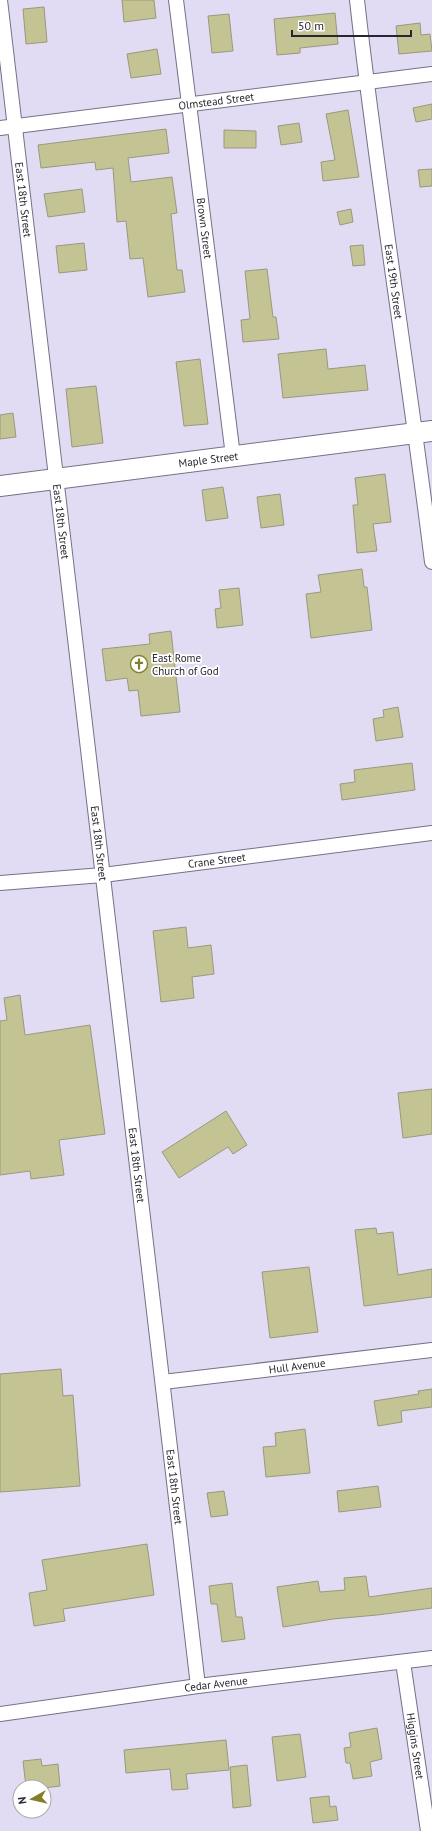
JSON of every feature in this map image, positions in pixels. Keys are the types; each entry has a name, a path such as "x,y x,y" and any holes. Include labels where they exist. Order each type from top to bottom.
{"main road":[{"name":"Maple Street","path":"0,486 424,432"}],"street":[{"name":"East 18th Street","path":"0,0 198,1686"},
{"name":"Brown Street","path":"176,0 190,104 232,456"},
{"name":"East 19th Street","path":"357,0 366,82 424,432 432,562"},
{"name":"Olmstead Street","path":"0,128 432,74"},
{"name":"Crane Street","path":"0,883 103,875 432,833"},
{"name":"Hull Avenue","path":"163,1382 432,1350"},
{"name":"Cedar Avenue","path":"0,1714 198,1686 432,1658"},
{"name":"Higgins Street","path":"403,1662 428,1831"}],"building":[{"path":"122,0 154,0 156,18 124,22"},
{"path":"44,7 47,42 26,44 23,9"},
{"path":"335,13 338,44 300,48 300,53 277,55 274,19"},
{"path":"229,14 233,51 212,53 208,16"},
{"path":"420,23 421,35 430,34 432,51 399,54 396,26"},
{"path":"157,49 161,74 131,78 127,54"},
{"path":"432,104 432,119 416,122 413,108"},
{"path":"348,110 359,177 323,181 321,162 335,160 326,114"},
{"path":"299,123 302,142 281,145 278,126"},
{"path":"166,129 169,153 128,158 131,182 172,177 177,213 171,214 177,270 182,270 185,292 148,297 143,258 130,259 126,221 117,222 113,168 96,170 95,162 41,168 38,145"},
{"path":"224,130 256,131 256,148 224,148"},
{"path":"432,169 432,186 420,187 418,170"},
{"path":"82,189 85,212 48,217 44,194"},
{"path":"351,209 353,222 340,225 337,212"},
{"path":"84,243 87,270 59,273 56,246"},
{"path":"363,245 365,265 353,266 350,246"},
{"path":"267,269 273,317 276,317 279,339 243,342 241,320 250,319 245,271"},
{"path":"326,349 328,369 365,365 368,390 283,398 278,354"},
{"path":"200,359 208,424 184,426 176,362"},
{"path":"96,386 103,443 72,447 66,389"},
{"path":"13,413 16,437 0,439 0,415"},
{"path":"385,474 391,522 373,524 377,551 357,553 353,505 358,505 355,478"},
{"path":"223,487 228,518 206,521 202,490"},
{"path":"280,494 284,525 261,528 257,497"},
{"path":"362,569 364,587 367,587 372,630 311,638 306,594 321,592 318,575"},
{"path":"239,588 243,625 217,628 215,609 221,608 219,590"},
{"name":"East Rome Church of God","path":"171,631 180,712 141,716 138,690 129,691 127,678 106,681 102,649 150,644 149,634"},
{"path":"398,707 403,737 376,741 373,719 384,717 383,710"},
{"path":"412,763 415,790 342,800 340,784 355,782 354,770"},
{"path":"186,927 188,948 211,945 214,974 192,977 194,998 161,1002 153,931"},
{"path":"20,995 25,1035 90,1025 105,1134 59,1140 64,1175 31,1179 30,1171 0,1175 0,1021 7,1020 4,998"},
{"path":"432,1089 432,1134 403,1138 398,1093"},
{"path":"226,1111 247,1145 233,1154 228,1147 179,1178 162,1152"},
{"path":"376,1228 377,1234 393,1232 398,1275 432,1269 432,1297 364,1306 355,1230"},
{"path":"309,1267 318,1332 270,1338 262,1272"},
{"path":"61,1369 63,1396 73,1395 80,1486 0,1492 0,1374"},
{"path":"432,1389 432,1407 401,1411 402,1422 378,1426 374,1401 419,1394 418,1391"},
{"path":"305,1429 310,1473 266,1477 263,1447 276,1446 275,1433"},
{"path":"378,1486 381,1507 339,1512 337,1491"},
{"path":"224,1491 228,1515 211,1517 207,1493"},
{"path":"147,1544 154,1595 63,1609 65,1621 34,1626 29,1593 47,1590 42,1560"},
{"path":"366,1576 369,1597 432,1588 432,1608 333,1619 283,1627 277,1587 318,1581 320,1592 345,1590 344,1578"},
{"path":"232,1583 236,1617 242,1617 245,1639 222,1642 217,1604 211,1604 209,1586"},
{"path":"377,1728 382,1759 370,1762 372,1776 353,1779 350,1763 346,1763 344,1748 351,1747 349,1733"},
{"path":"300,1734 306,1777 277,1781 272,1737"},
{"path":"226,1740 229,1770 186,1774 188,1789 172,1790 170,1769 126,1773 124,1750"},
{"path":"41,1759 42,1766 58,1764 60,1786 52,1787 52,1779 25,1779 23,1761"},
{"path":"247,1765 251,1806 233,1808 230,1767"},
{"path":"329,1796 330,1807 336,1806 338,1820 313,1823 310,1798"}],"place":[{"name":"East Rome Church of God","path":"139,664"}]}
